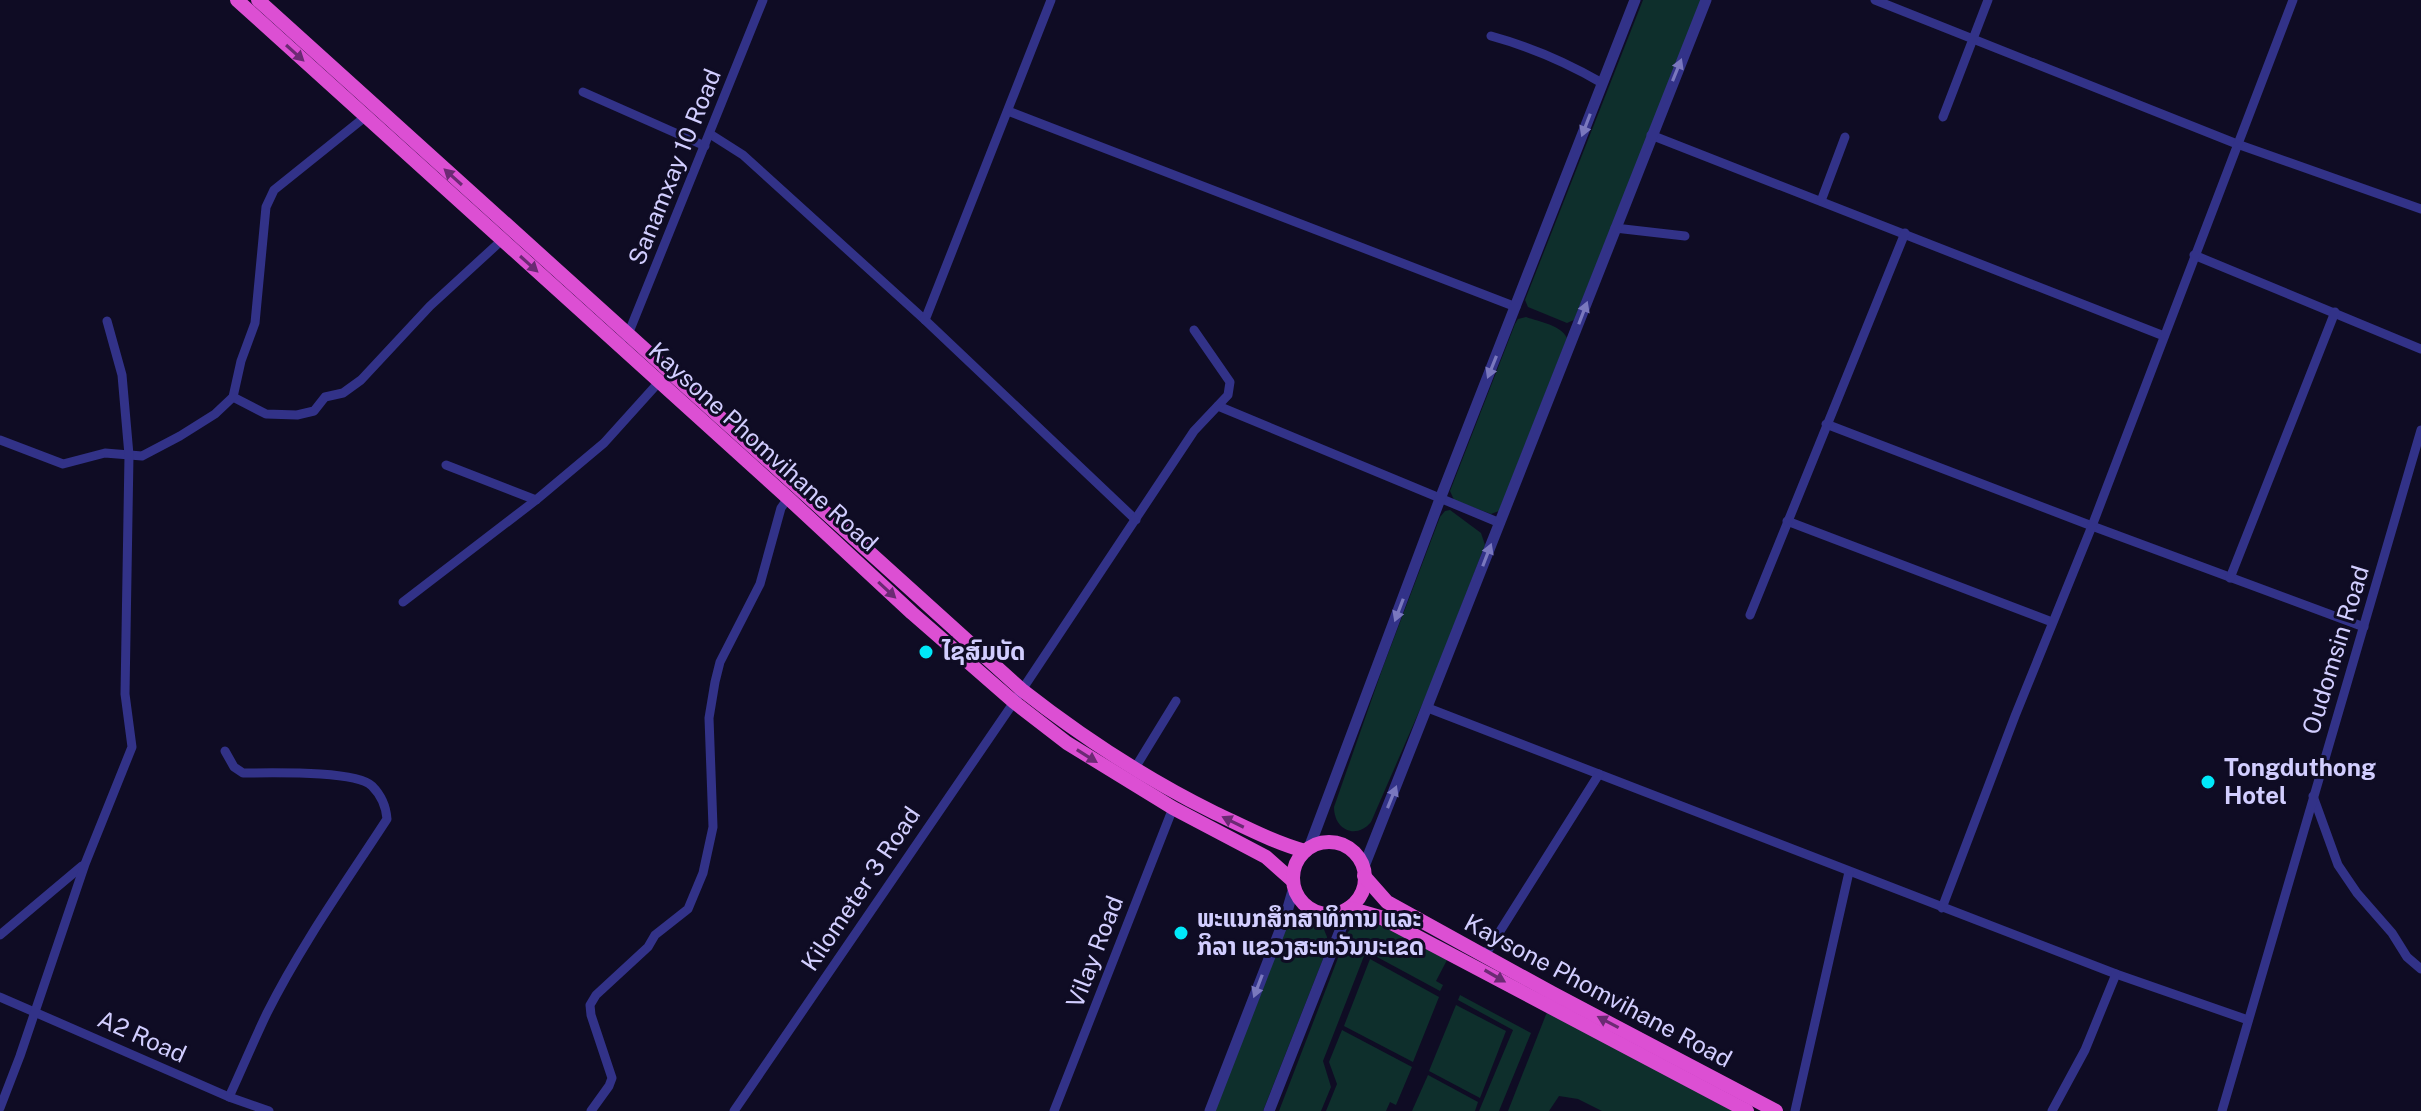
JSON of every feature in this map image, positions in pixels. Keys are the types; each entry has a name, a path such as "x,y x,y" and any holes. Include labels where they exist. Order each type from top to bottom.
{"highway":[{"name":"Kaysone Phomvihane Road","path":"237,0 502,240 625,340 659,382 788,498 870,563"},
{"name":"Kaysone Phomvihane Road","path":"258,0 1067,743 1173,808 1266,857 1294,884"},
{"name":"Kaysone Phomvihane Road","path":"1018,696 1180,795 1274,842 1307,850"},
{"path":"1328,842 1342,845 1358,857 1364,872 1361,894 1349,908 1330,914 1316,912 1304,904 1294,884 1295,868 1307,850 1328,842"},
{"name":"Kaysone Phomvihane Road","path":"1364,872 1387,902 1747,1111"},
{"name":"Kaysone Phomvihane Road","path":"1349,908 1380,917 1474,955 1776,1111"}],"street":[{"name":"Sanamxay 10 Road","path":"625,340 763,0"},
{"path":"925,320 1051,0"},
{"path":"1307,850 1635,0"},
{"path":"1364,872 1706,0"},
{"path":"1875,0 2237,144 2421,209"},
{"path":"1943,117 1988,0"},
{"path":"1942,908 2293,0"},
{"path":"1491,36 1565,62 1602,83"},
{"path":"583,92 705,146"},
{"path":"1008,111 1516,307"},
{"path":"0,440 63,464 105,453 142,456 215,414 233,397 241,361 255,323 266,207 274,190 365,117"},
{"path":"710,134 743,155 925,320 1136,520"},
{"path":"1651,135 2164,336"},
{"path":"1821,201 1845,137"},
{"path":"1615,228 1685,236"},
{"path":"1750,615 1905,233"},
{"path":"233,397 266,414 297,415 314,411 325,397 343,393 361,380 430,306 502,240"},
{"path":"2194,255 2421,349"},
{"path":"2230,578 2335,312"},
{"path":"0,1108 85,864 132,747 125,694 129,455 122,375 107,321"},
{"path":"1194,330 1230,382 1228,395 1218,406 1500,523"},
{"path":"403,602 536,500 604,443 659,382"},
{"name":"Kilometer 3 Road","path":"734,1111 1018,696 1194,431 1218,406"},
{"path":"1826,424 2364,627"},
{"name":"Oudomsin Road","path":"2222,1111 2421,430"},
{"path":"446,465 536,500"},
{"path":"591,1111 612,1078 590,1005 596,995 648,947 651,939 688,909 703,873 713,827 709,718 715,682 720,662 760,584 781,508 788,498"},
{"path":"1787,521 2052,622"},
{"path":"1135,768 1176,701"},
{"path":"1428,708 1942,908 2248,1020"},
{"path":"225,751 234,767 243,773 341,775 364,781 371,785 386,806 387,819 285,979 229,1097"},
{"path":"1474,955 1599,774"},
{"path":"2313,796 2338,865 2357,893 2392,933 2407,957 2421,969"},
{"name":"Vilay Road","path":"1054,1111 1173,808"},
{"path":"0,935 85,864"},
{"path":"1795,1111 1849,872"},
{"path":"1210,1111 1286,915 1294,884"},
{"path":"1269,1111 1349,908"},
{"path":"2052,1111 2085,1050 2116,974"},
{"name":"A2 Road","path":"0,997 229,1097 269,1111"}],"green space":[{"path":"1643,0 1702,0 1574,320 1567,323 1528,307 1525,300"},
{"path":"1526,317 1555,327 1567,338 1499,511 1491,514 1454,500 1450,491 1515,324 1518,319"},
{"path":"1450,510 1481,533 1485,545 1431,684 1371,822 1359,830 1347,830 1338,822 1334,807 1440,517"},
{"path":"1369,919 1447,960 1436,981 1443,985 1440,991 1366,951 1323,1061 1331,1087 1321,1111 1279,1111 1348,932 1355,924"},
{"path":"1299,920 1309,920 1323,927 1327,949 1263,1111 1214,1111 1284,930"},
{"path":"1370,959 1439,997 1413,1062 1344,1026"},
{"path":"1460,995 1531,1033 1499,1111 1479,1111 1513,1030 1458,1000"},
{"path":"1456,1005 1506,1031 1480,1098 1429,1071"},
{"path":"1547,1012 1733,1111 1602,1111 1578,1099 1559,1096 1549,1111 1508,1111"},
{"path":"1342,1030 1412,1067 1396,1105 1390,1102 1386,1111 1326,1111 1337,1084 1329,1062"},
{"path":"1428,1075 1478,1102 1475,1111 1412,1111"}],"place":[{"name":"ໄຊສົມບັດ","path":"926,652"},
{"name":"Tongduthong Hotel","path":"2208,782"},
{"name":"ພະແນກສຶກສາທິການ ແລະ ກິລາ ແຂວງສະຫວັນນະເຂດ","path":"1181,933"}]}
